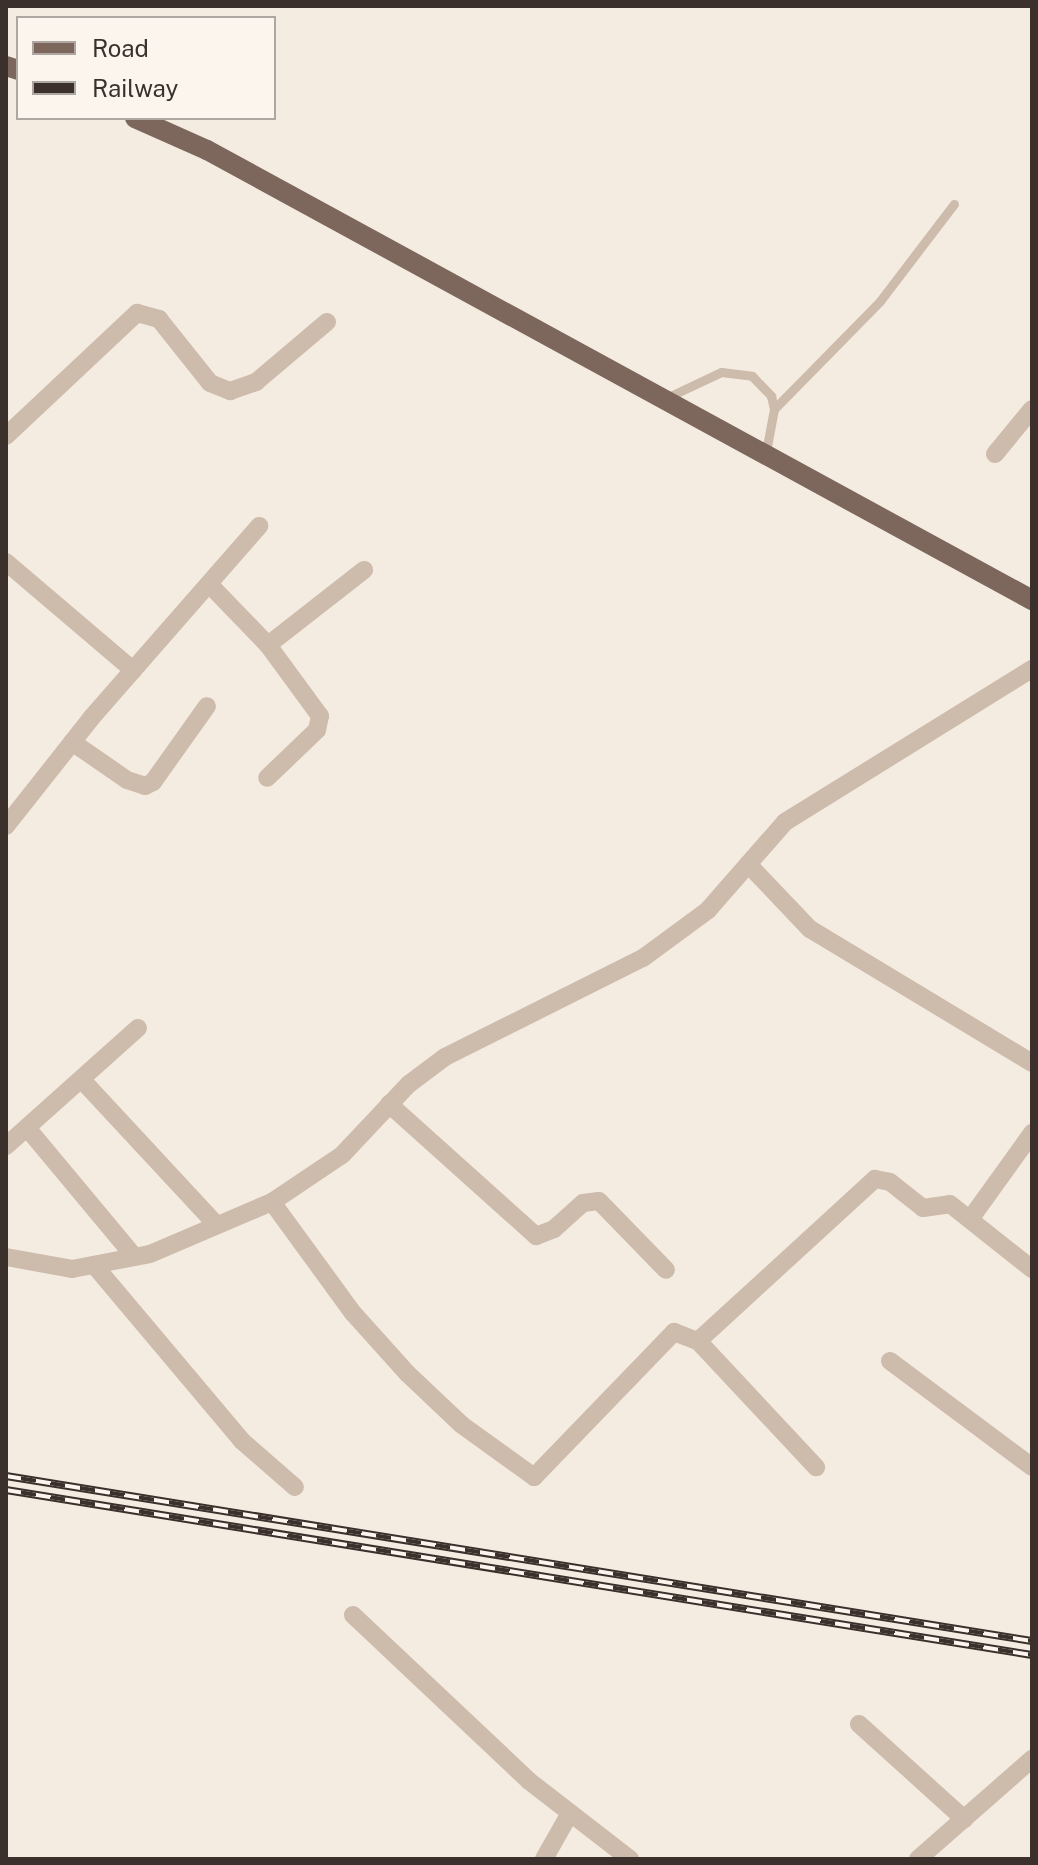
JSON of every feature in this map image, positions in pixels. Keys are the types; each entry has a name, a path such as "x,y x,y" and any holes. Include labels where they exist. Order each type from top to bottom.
{"main road":[{"path":"140,120 207,150 664,399 765,458 1032,600"}],"street":[{"path":"6,436 137,313 159,319 210,383 230,391 256,382 327,322"},
{"path":"995,454 1032,409"},
{"path":"6,826 72,742 259,526"},
{"path":"6,562 133,670"},
{"path":"268,645 364,570"},
{"path":"210,585 268,645 320,716 317,730 267,778"},
{"path":"6,1257 56,1268 94,1265 163,1251 216,1224 272,1202 342,1155 389,1104 424,1072 469,1043 643,958 708,910 785,822 1032,669"},
{"path":"72,742 127,780 145,786 153,782 207,706"},
{"path":"748,864 810,929 1032,1063"},
{"path":"6,1146 138,1028"},
{"path":"82,1080 216,1224"},
{"path":"389,1104 536,1236 554,1229 583,1203 599,1201 666,1270"},
{"path":"28,1129 134,1256"},
{"path":"971,1218 1032,1133"},
{"path":"698,1341 875,1179 890,1182 923,1208 950,1204 1032,1269"},
{"path":"272,1202 353,1313 408,1374 462,1425 527,1475 544,1472 674,1332 698,1341 816,1467"},
{"path":"94,1265 242,1441 295,1487"},
{"path":"890,1361 1032,1467"},
{"path":"353,1615 433,1693 570,1813 630,1859"},
{"path":"859,1724 964,1819"},
{"path":"918,1859 1032,1759"},
{"path":"544,1859 570,1813"}],"lane":[{"path":"765,458 774,409 871,311 954,204"},
{"path":"664,399 702,378 738,373 761,382 774,409"}],"railway":[{"path":"6,1476 1032,1641"},
{"path":"6,1490 1032,1655"}]}
